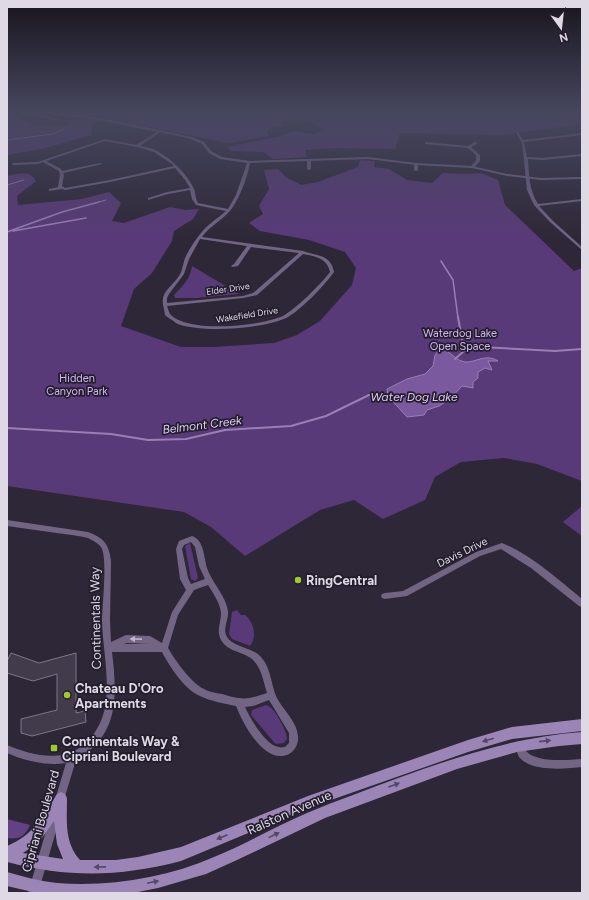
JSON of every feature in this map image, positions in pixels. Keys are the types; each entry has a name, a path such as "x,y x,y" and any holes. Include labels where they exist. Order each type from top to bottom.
{"main road":[{"name":"Ralston Avenue","path":"7,854 41,864 77,867 112,867 160,860 181,854 308,802 468,746 512,733 582,725"},
{"name":"Ralston Avenue","path":"7,879 34,890 71,892 132,887 182,875 206,867 302,822 361,798 470,758 519,745 544,741 582,738"},
{"path":"61,798 62,845 69,860 77,867"},
{"path":"7,854 24,846 38,835 61,798"}],"street":[{"path":"14,164 43,161 61,155"},
{"path":"162,155 173,163 187,180 197,204 228,210"},
{"path":"216,155 221,158 249,162 368,158 416,164 472,167 526,178 582,178"},
{"path":"472,167 478,161 478,155"},
{"path":"525,155 526,178 529,192 536,205 582,249"},
{"path":"525,158 549,158 582,155"},
{"path":"309,160 309,169"},
{"path":"43,161 55,166 61,172 61,188"},
{"path":"164,305 165,297 182,274 185,262 200,238 228,210 239,192 249,162"},
{"path":"61,172 100,164"},
{"path":"416,164 416,170"},
{"path":"50,190 91,185 175,167"},
{"path":"149,199 167,193 192,189"},
{"path":"536,205 582,200"},
{"name":"Wakefield Drive","path":"164,305 167,312 174,319 186,326 197,328 218,328 269,322 284,318 290,314 332,272 331,266 326,259 303,252 200,238"},
{"path":"233,266 250,245"},
{"name":"Elder Drive","path":"164,305 242,297 255,294 303,252"},
{"name":"Continentals Way","path":"7,523 88,535 98,540 105,547 107,562 108,648 111,693 106,722 100,734 72,757"},
{"path":"239,703 246,720 270,749 276,752 284,752 289,750 294,736 292,728 272,695 266,673 258,659 249,652 231,646 224,638 221,631 225,610 209,581 198,543 192,539 185,540 181,543 179,549 184,579 190,588 190,592 175,614 164,648 171,661 190,684 202,692 239,703 253,702 272,695"},
{"name":"Davis Drive","path":"385,596 404,594 478,554 502,546 520,555 582,604"},
{"path":"190,588 209,581"},
{"path":"108,648 164,648"},
{"path":"519,745 523,754 532,760 560,765 582,763"},
{"path":"7,749 28,756 51,759 72,757"},
{"name":"Cipriani Boulevard","path":"34,890 72,757"}],"green space":[{"path":"268,155 306,155 307,157 273,159"},
{"name":"Waterdog Lake Open Space","path":"360,160 375,161 374,167 389,169 407,180 432,183 443,173 481,173 498,180 505,205 574,271 582,268 582,481 537,464 504,458 461,462 435,477 425,500 383,519 354,500 320,510 245,556 211,527 184,512 7,486 7,176 27,174 36,181 17,196 18,205 82,199 109,192 121,203 112,221 124,223 170,207 185,210 199,209 193,219 174,231 172,241 152,273 134,289 121,326 181,347 214,347 274,343 297,335 320,321 352,285 356,268 345,252 309,240 260,231 249,223 263,214 259,206 269,189 264,170 278,169 286,177 301,185 318,182 358,167"},
{"path":"192,266 239,294 196,298 175,298 174,295 188,279"},
{"path":"582,506 582,536 563,522"},
{"path":"190,543 198,578 195,581 191,579 185,546"},
{"path":"237,610 241,615 245,615 248,618 254,629 254,638 250,646 232,639 229,634 232,612"},
{"path":"266,705 273,710 282,725 287,739 284,743 276,744 251,715 252,710"}],"shaded area":[{"path":"7,819 30,825 26,832 18,838 7,838"}],"water":[{"name":"Water Dog Lake","path":"440,349 465,362 485,358 498,361 488,361 492,370 485,368 478,372 478,378 473,382 473,388 462,386 450,399 439,406 427,410 424,415 407,417 388,396 387,389 407,379 425,374 433,366 435,355"}],"building":[{"name":"Chateau D'Oro Apartments","path":"11,653 39,663 76,653 76,713 85,711 86,722 32,736 21,733 21,719 57,710 57,674 33,681 7,673 7,661"}],"waterway":[{"path":"7,185 24,180"},
{"path":"95,203 106,200"},
{"path":"7,232 62,212 99,202"},
{"path":"13,231 86,218"},
{"path":"441,261 453,280 458,318"},
{"path":"458,317 464,351"},
{"name":"Belmont Creek","path":"464,351 480,347 555,351 582,349"},
{"name":"Belmont Creek","path":"455,359 464,351"},
{"name":"Belmont Creek","path":"7,428 111,434 148,440 186,439 225,430 291,426 326,416 369,395"}],"place":[{"name":"RingCentral","path":"298,580"},
{"name":"Chateau D'Oro Apartments","path":"67,695"},
{"name":"Continentals Way & Cipriani Boulevard","path":"54,748"}],"park label":[{"name":"Hidden Canyon Park","path":"77,384"}]}
